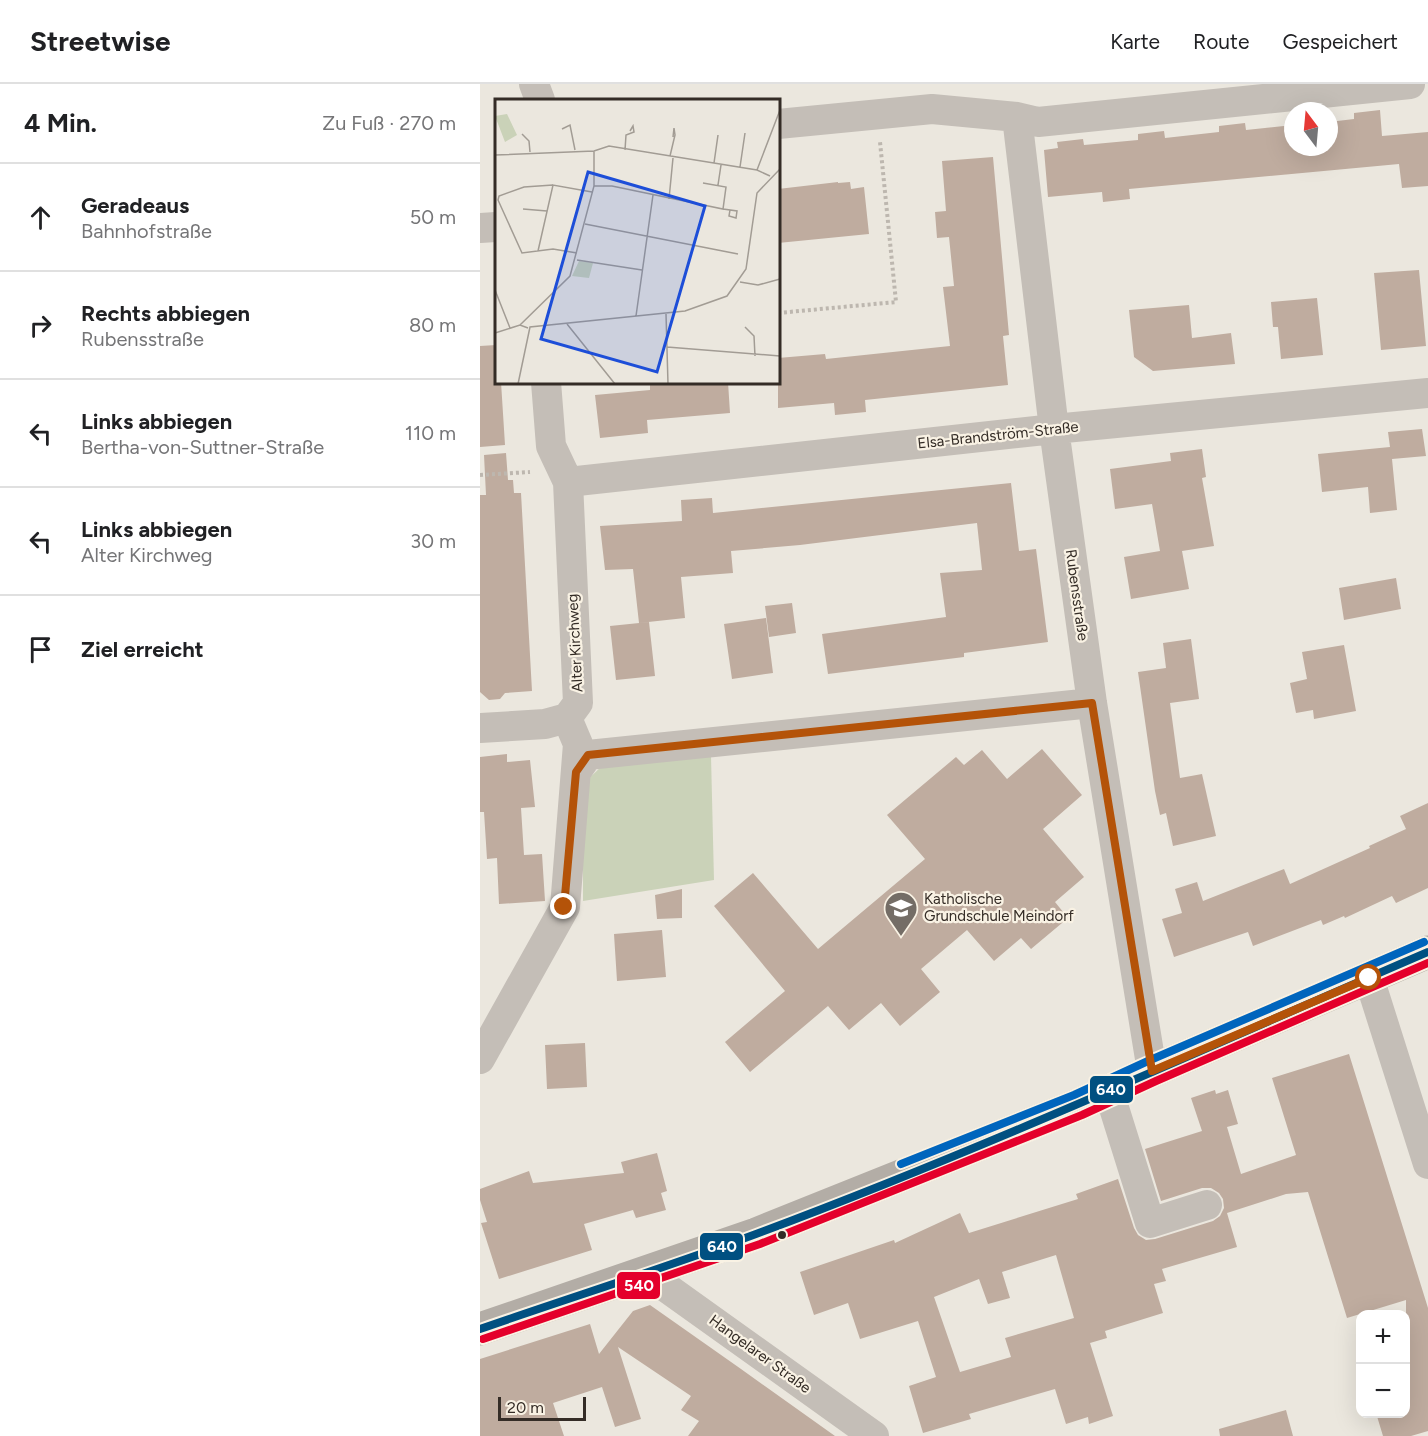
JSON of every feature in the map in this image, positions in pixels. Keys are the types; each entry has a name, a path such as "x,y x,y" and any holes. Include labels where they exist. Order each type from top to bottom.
{"main road":[{"path":"480,1329 756,1234 1109,1092 1152,1071 1428,952"}],"street":[{"path":"534,84 540,99"},
{"path":"780,124 932,109 1017,117 1038,122 1139,97 1410,84"},
{"name":"Rubensstraße","path":"1017,117 1054,429 1092,703 1152,1071"},
{"path":"480,228 495,227"},
{"name":"Alter Kirchweg","path":"546,384 551,446 566,476 578,703 567,718"},
{"name":"Elsa-Brandström-Straße","path":"566,476 1428,393"},
{"path":"576,772 588,755 1092,703"},
{"path":"480,728 545,724 567,718 578,744 564,907 480,1059"},
{"path":"1369,978 1428,1164"},
{"path":"1109,1092 1150,1223 1207,1205"},
{"name":"Hangelarer Straße","path":"646,1273 874,1436"}],"path":[{"path":"780,313 896,302 878,114"},
{"path":"480,476 566,476"}],"green space":[{"path":"711,756 714,880 583,901 583,784 602,766"}],"building":[{"path":"1380,110 1382,136 1428,132 1428,186 1402,188 1399,164 1129,189 1130,199 1103,202 1102,192 1048,197 1044,150 1058,148 1057,142 1083,139 1084,145 1138,140 1138,134 1164,131 1165,138 1219,132 1219,126 1245,123 1246,130 1284,126 1284,156 1338,156 1338,121 1354,119 1354,113"},
{"path":"993,157 1009,335 1003,336 1008,385 865,400 866,412 835,415 834,403 778,408 780,358 825,354 826,359 950,346 943,287 954,286 949,237 937,238 935,212 946,211 942,161"},
{"path":"838,182 850,182 851,189 864,187 869,234 780,243 780,189"},
{"path":"1419,270 1426,346 1381,350 1374,273"},
{"path":"1317,298 1323,355 1281,359 1278,327 1273,327 1271,302"},
{"path":"1189,305 1192,338 1231,333 1235,364 1153,371 1134,357 1129,310"},
{"path":"495,345 495,384 501,384 505,445 480,447 480,346"},
{"path":"650,384 728,384 730,413 647,420 648,433 600,438 595,395 650,390"},
{"path":"1422,429 1426,456 1392,459 1397,510 1370,513 1368,487 1322,492 1318,454 1390,447 1388,432"},
{"path":"1202,449 1206,477 1202,478 1214,546 1182,551 1189,589 1131,599 1124,557 1160,551 1152,504 1115,509 1110,469 1171,461 1170,453"},
{"path":"506,453 508,480 513,480 514,493 521,493 532,691 505,693 500,699 489,700 480,692 480,495 486,495 484,455"},
{"path":"1011,483 1019,551 1036,549 1048,642 964,653 964,657 828,674 822,634 946,617 940,573 982,570 977,523 800,545 731,551 733,573 681,577 685,618 639,623 633,569 605,570 600,526 682,521 681,500 712,498 713,513"},
{"path":"1396,578 1401,609 1344,620 1339,588"},
{"path":"792,603 796,633 769,637 765,606"},
{"path":"766,618 773,673 732,679 724,624"},
{"path":"649,622 655,676 616,680 610,626"},
{"path":"1191,639 1199,699 1170,703 1180,778 1202,774 1216,836 1173,846 1166,813 1160,815 1155,791 1138,672 1166,668 1163,643"},
{"path":"1344,645 1356,711 1314,719 1313,710 1296,713 1290,683 1307,679 1302,652"},
{"path":"1042,749 1082,795 1043,829 1084,877 1055,902 1068,918 1031,949 1021,938 994,961 967,930 921,969 940,992 900,1026 881,1003 849,1030 828,1006 750,1072 725,1042 785,991 714,906 753,873 818,949 925,859 887,815 956,757 964,765 982,750 1007,779"},
{"path":"507,754 507,762 530,760 535,807 521,808 524,855 542,854 545,901 499,904 497,858 487,859 484,812 480,812 480,757"},
{"path":"1428,803 1428,888 1396,903 1392,896 1345,918 1344,916 1323,925 1321,920 1253,946 1248,932 1174,957 1162,919 1182,913 1175,889 1197,882 1203,901 1284,869 1290,884 1406,829 1400,816"},
{"path":"682,889 682,918 657,919 655,895"},
{"path":"662,930 666,977 617,981 614,934"},
{"path":"585,1043 587,1087 547,1089 545,1045"},
{"path":"1349,1054 1428,1308 1428,1431 1411,1436 1383,1436 1378,1418 1410,1418 1410,1310 1406,1310 1406,1300 1373,1310 1356,1310 1356,1315 1347,1318 1308,1192 1286,1194 1227,1213 1237,1247 1162,1269 1166,1281 1154,1284 1163,1313 1105,1331 1107,1338 1090,1343 1113,1416 1089,1424 1088,1417 1066,1424 1055,1389 969,1414 971,1419 923,1433 909,1386 936,1377 918,1321 860,1339 848,1303 814,1315 800,1272 894,1240 895,1243 960,1213 969,1233 1078,1199 1076,1194 1118,1179 1134,1228 1138,1235 1146,1240 1213,1221 1220,1216 1224,1208 1223,1199 1211,1188 1202,1188 1161,1201 1145,1149 1202,1131 1191,1098 1215,1090 1216,1094 1228,1090 1238,1124 1227,1127 1241,1174 1296,1155 1272,1078","holes":["1056,1255 1074,1318 1005,1338 1011,1357 960,1372 934,1297 979,1279 988,1304 1010,1298 1002,1272"]},
{"path":"657,1153 667,1191 661,1193 666,1210 636,1218 633,1210 584,1224 592,1250 499,1279 481,1223 487,1222 480,1200 480,1189 529,1171 533,1183 624,1173 621,1162"},
{"path":"650,1305 835,1436 688,1436 699,1421 681,1410 691,1396 618,1347 641,1419 615,1427 602,1387 553,1403 564,1436 480,1436 480,1359 590,1324 599,1354 633,1311"},
{"path":"1286,1410 1293,1436 1220,1436 1219,1429"}],"transit line":[{"path":"901,1164 1074,1095 1424,942"},
{"name":"640","path":"480,1329 687,1259 926,1168 1428,952"},
{"name":"540","path":"483,1339 760,1244 1082,1115 1428,963"}],"place":[{"name":"Katholische Grundschule Meindorf","path":"901,937"}],"route":[{"path":"564,907 576,772 588,755 1092,703 1152,1071 1369,978"}]}
